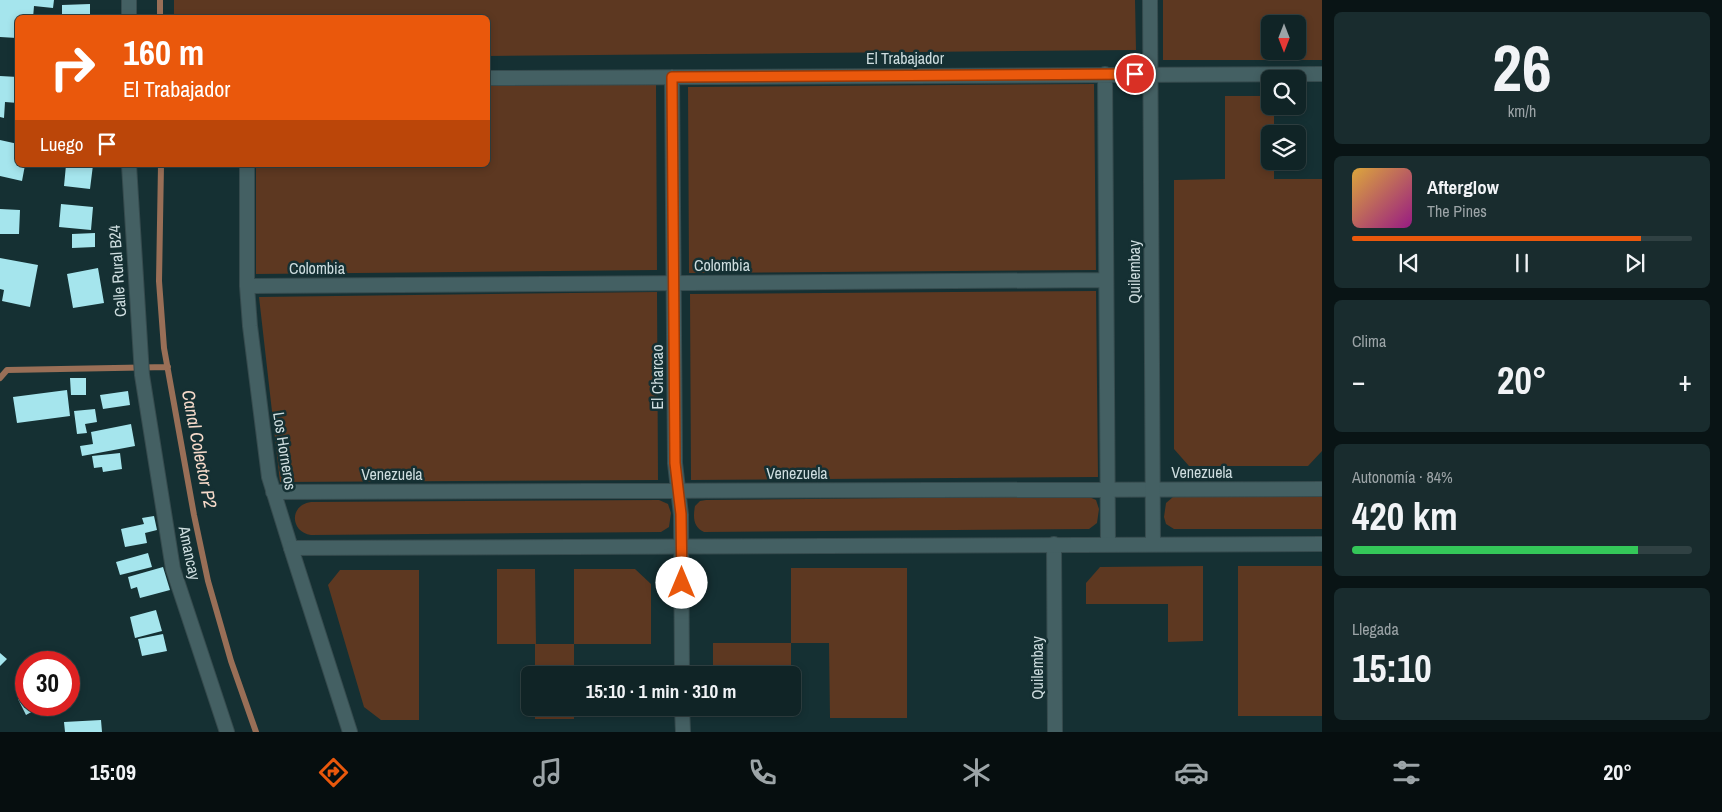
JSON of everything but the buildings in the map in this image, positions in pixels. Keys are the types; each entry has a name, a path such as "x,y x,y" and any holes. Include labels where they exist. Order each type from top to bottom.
{"street":[{"path":"129,0 129,15"},
{"name":"Quilembay","path":"1150,0 1153,544"},
{"name":"Quilembay","path":"1105,74 1108,544"},
{"name":"El Trabajador","path":"490,78 1322,74"},
{"name":"El Charcao","path":"672,77 675,463 681,514 682,666"},
{"name":"Calle Rural B24","path":"129,167 142,376"},
{"name":"Los Horneros","path":"247,167 247,286 266,460 273,492 350,732"},
{"name":"Colombia","path":"247,286 1106,280"},
{"name":"Amancay","path":"142,376 173,569 227,732"},
{"name":"Venezuela","path":"273,492 1322,489"},
{"name":"Quilembay","path":"1054,544 1055,732"},
{"path":"291,548 1322,544"},
{"path":"682,716 683,732"}],"shaded area":[{"path":"174,0 1135,0 1136,50 490,56 490,15 174,15"},
{"path":"1163,0 1322,0 1322,60 1306,60 1306,15 1261,15 1261,60 1163,60"},
{"path":"656,84 657,270 256,274 256,167 490,167 490,86"},
{"path":"1094,84 1096,270 689,273 688,87"},
{"path":"1225,96 1261,96 1261,115 1274,115 1274,125 1261,125 1261,170 1274,170 1274,179 1322,179 1322,451 1308,466 1189,466 1174,449 1174,180 1225,179"},
{"path":"1096,291 1098,477 691,480 690,294"},
{"path":"657,292 658,480 280,482 259,297"},
{"path":"1087,496 1096,500 1099,509 1097,523 1089,529 704,532 700,530 694,518 695,506 700,501 706,500"},
{"path":"1173,497 1322,497 1322,529 1174,529 1166,524 1164,517 1166,503"},
{"path":"659,500 668,504 671,513 669,527 661,532 311,535 299,529 295,518 299,508 311,502"},
{"path":"1203,566 1203,641 1168,642 1168,604 1086,604 1086,583 1100,567"},
{"path":"1238,566 1322,566 1322,716 1238,716"},
{"path":"791,568 907,568 907,718 830,718 829,643 791,643"},
{"path":"497,569 535,569 536,644 574,644 574,666 535,666 535,644 497,644"},
{"path":"574,569 635,569 651,584 651,644 574,644"},
{"path":"340,570 419,570 419,720 381,720 364,707 328,585"},
{"path":"713,643 791,643 791,666 713,666"},
{"path":"535,716 574,716 574,719 535,719"}],"waterway":[{"name":"Canal Colector P2","path":"160,0 160,15"},
{"name":"Canal Colector P2","path":"161,167 159,281 164,348 194,515 208,581 231,661 256,732"},
{"path":"0,378 7,370 168,367"}],"route":[{"path":"682,583 681,514 675,477 672,77 1135,74"}]}
